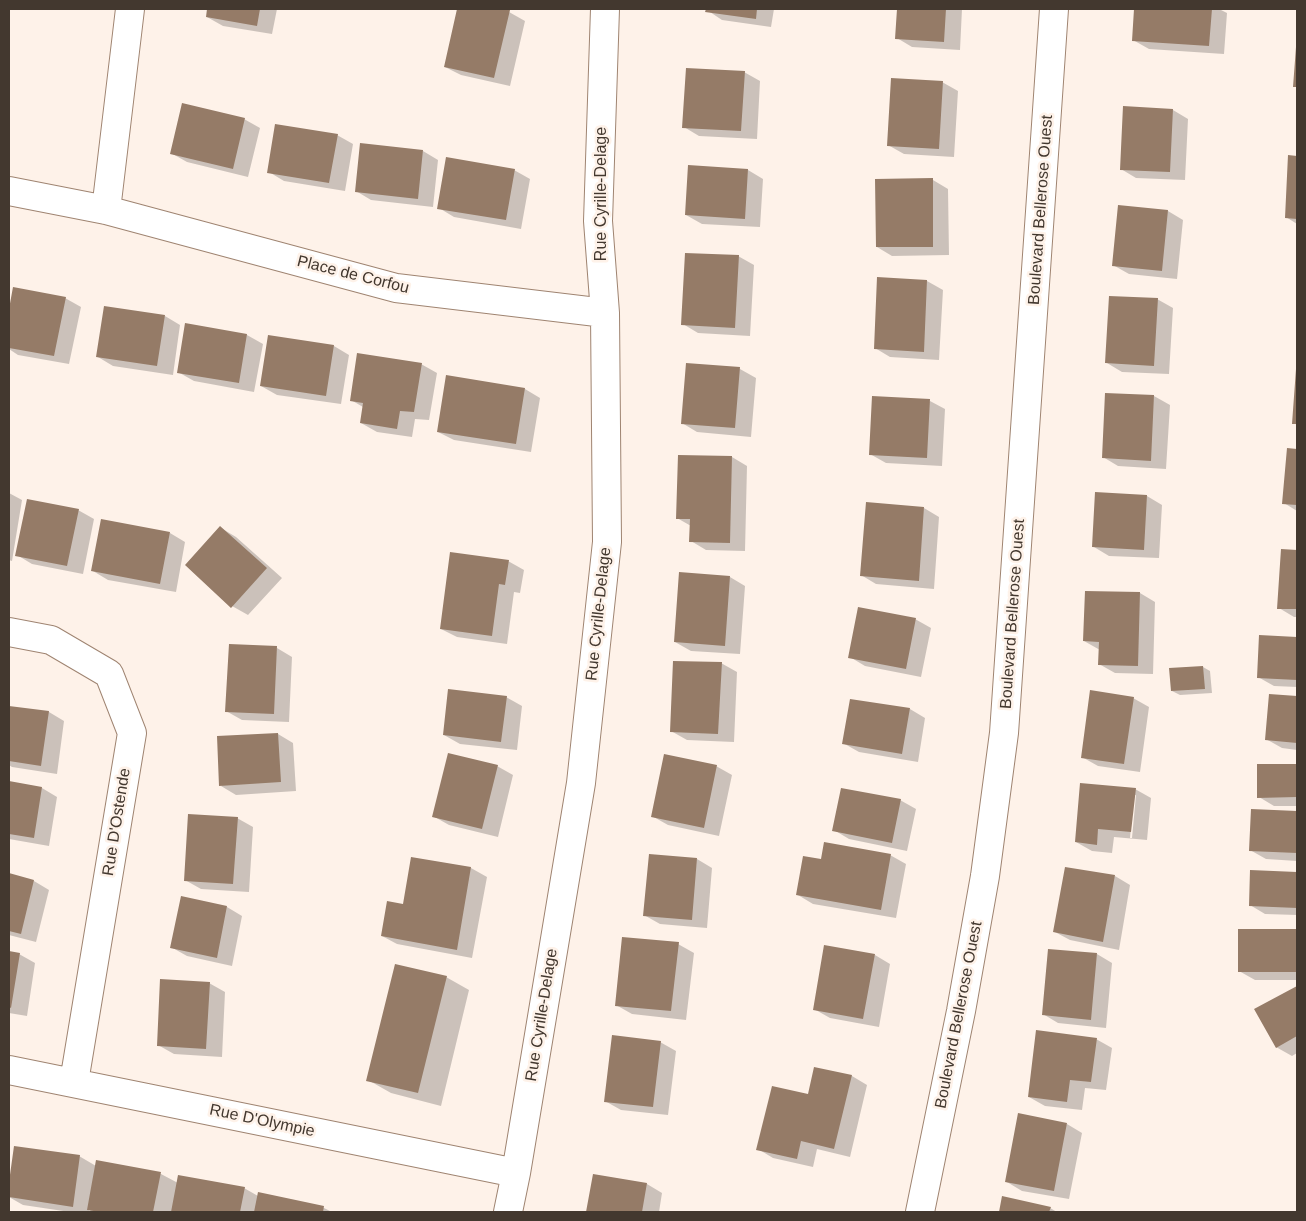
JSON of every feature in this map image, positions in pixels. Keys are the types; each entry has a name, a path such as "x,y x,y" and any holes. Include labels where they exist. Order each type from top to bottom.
{"street":[{"path":"106,210 130,9"},
{"name":"Rue Cyrille-Delage","path":"508,1212 581,783 607,542 605,313 598,222 605,9"},
{"name":"Boulevard Bellerose Ouest","path":"920,1212 961,1011 985,876 1004,733 1054,9"},
{"name":"Place de Corfou","path":"9,191 106,210 396,288 605,313"},
{"name":"Rue D'Ostende","path":"9,632 50,640 109,674 132,733 74,1082"},
{"name":"Rue D'Olympie","path":"9,1070 516,1173"}],"building":[{"path":"207,9 260,9 257,26 206,17"},
{"path":"457,9 510,10 494,78 444,67"},
{"path":"706,9 757,9 756,19 705,12"},
{"path":"897,9 946,9 944,42 895,39"},
{"path":"1134,9 1212,9 1209,46 1132,41"},
{"path":"1296,47 1297,87 1293,87"},
{"path":"686,68 745,71 741,131 682,128"},
{"path":"891,78 943,81 939,149 887,146"},
{"path":"182,103 245,118 233,169 170,154"},
{"path":"1123,106 1173,109 1170,172 1120,170"},
{"path":"275,124 338,134 329,183 267,173"},
{"path":"360,143 423,150 418,199 355,192"},
{"path":"1288,155 1297,156 1297,219 1285,218"},
{"path":"446,157 515,169 506,220 437,209"},
{"path":"688,165 748,169 745,219 685,215"},
{"path":"933,178 933,247 876,247 875,179"},
{"path":"1118,205 1168,210 1162,271 1112,266"},
{"path":"685,253 739,255 735,328 681,325"},
{"path":"877,277 927,280 924,352 874,349"},
{"path":"13,287 66,297 54,356 9,348 9,309"},
{"path":"1109,296 1158,298 1154,366 1105,363"},
{"path":"104,306 165,315 157,366 96,357"},
{"path":"185,323 247,334 239,383 177,373"},
{"path":"268,335 334,345 326,396 260,386"},
{"path":"357,353 422,363 414,412 400,411 397,429 360,423 363,403 350,401"},
{"path":"686,363 740,367 735,428 681,424"},
{"path":"1296,369 1297,424 1292,424"},
{"path":"446,375 525,388 516,444 437,432"},
{"path":"1105,393 1154,395 1151,461 1102,458"},
{"path":"872,396 930,399 927,458 869,455"},
{"path":"1287,448 1297,449 1297,505 1282,504"},
{"path":"678,455 732,456 730,543 689,542 690,519 676,519"},
{"path":"1095,492 1147,495 1144,550 1092,547"},
{"path":"27,499 79,509 67,566 15,556"},
{"path":"866,502 924,507 919,581 860,576"},
{"path":"101,519 170,532 160,584 91,571"},
{"path":"220,526 267,568 231,608 185,565"},
{"path":"1281,549 1297,550 1297,609 1277,609"},
{"path":"450,552 509,560 505,585 499,584 492,636 440,629"},
{"path":"679,572 730,576 725,646 674,642"},
{"path":"1085,591 1140,592 1138,666 1098,665 1099,642 1083,641"},
{"path":"858,607 916,618 906,669 848,658"},
{"path":"1259,635 1297,637 1297,680 1257,678"},
{"path":"229,644 277,646 274,714 225,712"},
{"path":"673,661 722,662 718,734 670,732"},
{"path":"1203,666 1205,689 1171,691 1169,668"},
{"path":"448,689 507,696 501,742 443,735"},
{"path":"1090,690 1134,697 1124,764 1081,758"},
{"path":"1269,694 1297,696 1297,743 1265,740"},
{"path":"850,699 910,708 902,754 842,744"},
{"path":"9,706 49,711 41,766 9,761"},
{"path":"278,733 281,782 219,786 217,736"},
{"path":"448,753 498,765 482,829 432,817"},
{"path":"664,754 717,765 704,828 651,817"},
{"path":"1257,764 1297,764 1297,797 1257,798"},
{"path":"9,781 42,787 34,838 9,834"},
{"path":"1080,783 1136,788 1131,832 1098,829 1097,845 1075,842"},
{"path":"841,788 901,799 892,843 832,831"},
{"path":"1251,809 1297,811 1297,853 1249,851"},
{"path":"188,814 238,817 233,884 184,881"},
{"path":"824,842 891,854 881,910 796,895 803,856 821,859"},
{"path":"649,854 697,858 692,920 643,916"},
{"path":"411,857 471,867 457,950 381,936 387,901 403,904"},
{"path":"1065,867 1115,875 1103,942 1053,932"},
{"path":"1250,870 1297,872 1297,908 1249,906"},
{"path":"9,873 34,880 21,934 9,931"},
{"path":"181,896 227,906 217,958 170,948"},
{"path":"1238,929 1297,929 1297,972 1238,972"},
{"path":"622,937 679,942 671,1011 615,1006"},
{"path":"824,945 875,954 863,1019 813,1010"},
{"path":"1048,949 1097,953 1091,1020 1042,1015"},
{"path":"9,951 20,953 11,1008 9,1007"},
{"path":"395,964 447,976 418,1093 366,1081"},
{"path":"160,979 210,982 206,1049 157,1046"},
{"path":"1297,986 1297,1036 1276,1048 1254,1009"},
{"path":"1036,1030 1097,1038 1091,1082 1070,1080 1067,1102 1028,1097"},
{"path":"612,1035 661,1041 653,1107 604,1102"},
{"path":"814,1067 852,1075 834,1149 801,1141 797,1159 756,1150 772,1086 808,1094"},
{"path":"1018,1113 1067,1123 1054,1191 1005,1182"},
{"path":"14,1146 80,1155 73,1207 9,1197"},
{"path":"96,1160 161,1172 153,1212 100,1212 87,1210"},
{"path":"593,1174 647,1183 642,1212 586,1212"},
{"path":"178,1175 245,1187 240,1212 171,1212"},
{"path":"258,1192 324,1206 323,1212 254,1212"},
{"path":"1002,1196 1051,1207 1049,1212 999,1212"}]}
